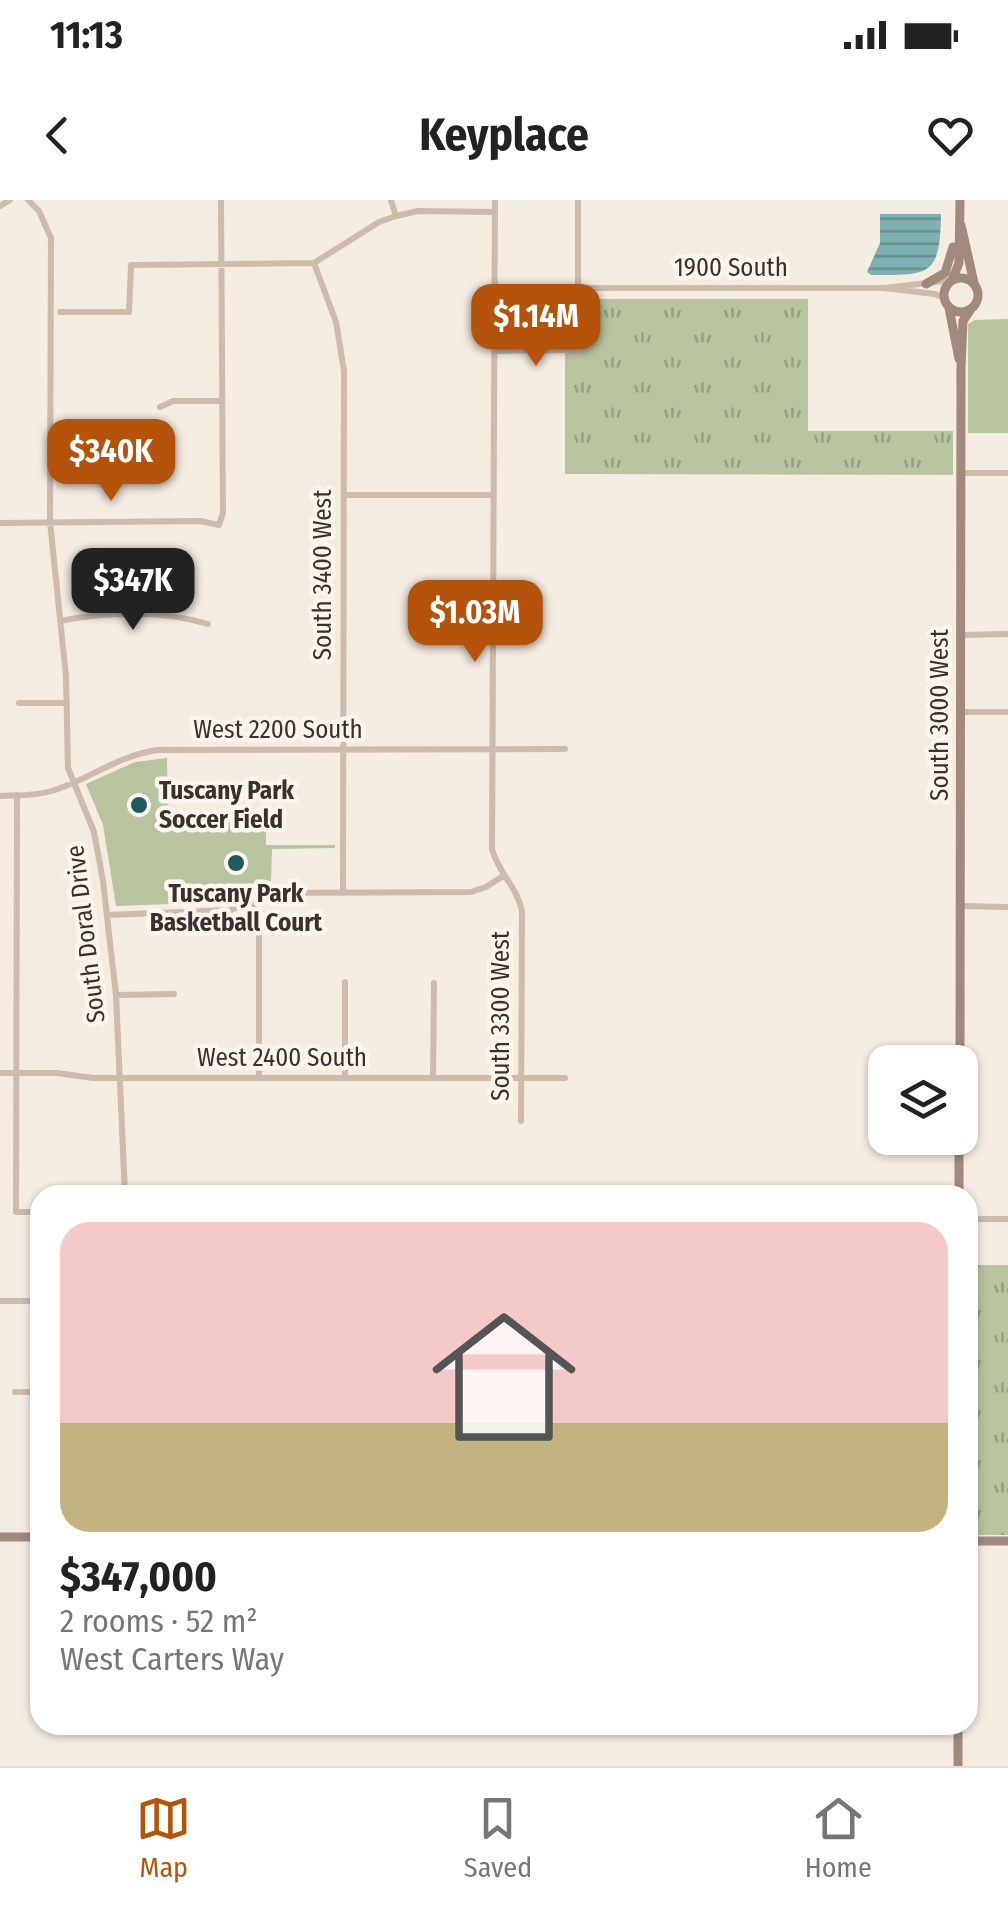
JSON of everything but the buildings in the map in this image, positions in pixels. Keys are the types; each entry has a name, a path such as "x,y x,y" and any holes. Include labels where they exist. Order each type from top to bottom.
{"street":[{"path":"0,206 10,200"},
{"name":"South Doral Drive","path":"28,200 39,211 50,238 50,522 67,703 68,768 94,832 106,915 116,996 124,1185"},
{"path":"0,523 200,521 218,525 223,513 221,200"},
{"path":"391,200 396,216"},
{"name":"South 3300 West","path":"495,200 492,849 496,867 519,898 522,911 521,1121"},
{"path":"494,350 578,350 578,200"},
{"path":"884,288 936,294 960,312 970,309 977,300 960,222 960,200"},
{"path":"60,312 129,312 132,265 314,262 379,222 396,216 418,212 495,212"},
{"path":"926,284 938,279 950,266 960,222"},
{"path":"946,303 945,288 958,264 956,235"},
{"name":"South 3400 West","path":"314,262 341,345 343,893"},
{"path":"884,288 966,278 974,284"},
{"name":"1900 South","path":"578,288 884,288"},
{"name":"South 3000 West","path":"946,303 961,367"},
{"name":"South 3000 West","path":"960,1045 961,367 963,321 970,309"},
{"path":"160,407 173,401 222,401"},
{"path":"960,474 1008,473"},
{"path":"344,495 494,494"},
{"path":"60,620 134,615 208,624"},
{"path":"960,634 1008,634"},
{"path":"20,703 67,703"},
{"path":"960,712 1008,712"},
{"name":"West 2200 South","path":"0,796 38,795 132,754 157,750 565,749"},
{"path":"17,795 16,1212 30,1212"},
{"path":"106,915 232,910 268,894 471,892 503,876"},
{"path":"251,902 259,915 259,1078"},
{"path":"960,906 1008,906"},
{"path":"345,982 345,1078"},
{"path":"433,1078 434,983"},
{"path":"116,996 174,994"},
{"name":"West 2400 South","path":"0,1073 119,1078 565,1078"},
{"path":"960,1155 960,1185"},
{"path":"978,1219 1008,1218"},
{"path":"0,1301 30,1301"},
{"path":"15,1392 30,1392"},
{"path":"0,1537 30,1536"},
{"path":"978,1542 1008,1542"},
{"path":"958,1735 958,1766"}],"green space":[{"path":"565,299 808,299 808,431 953,431 953,475 565,474"},
{"path":"1008,319 1008,433 968,433 968,324 975,320"},
{"path":"167,758 168,819 266,820 266,845 335,848 272,849 271,884 222,902 116,906 103,825 86,784 135,762"},
{"path":"978,1265 1008,1265 1008,1535 978,1535"}],"water":[{"path":"880,214 941,214 938,250 928,268 907,274 867,272 880,243"}],"place":[{"name":"Tuscany Park Soccer Field","path":"139,805"},
{"name":"Tuscany Park Basketball Court","path":"236,863"}]}
